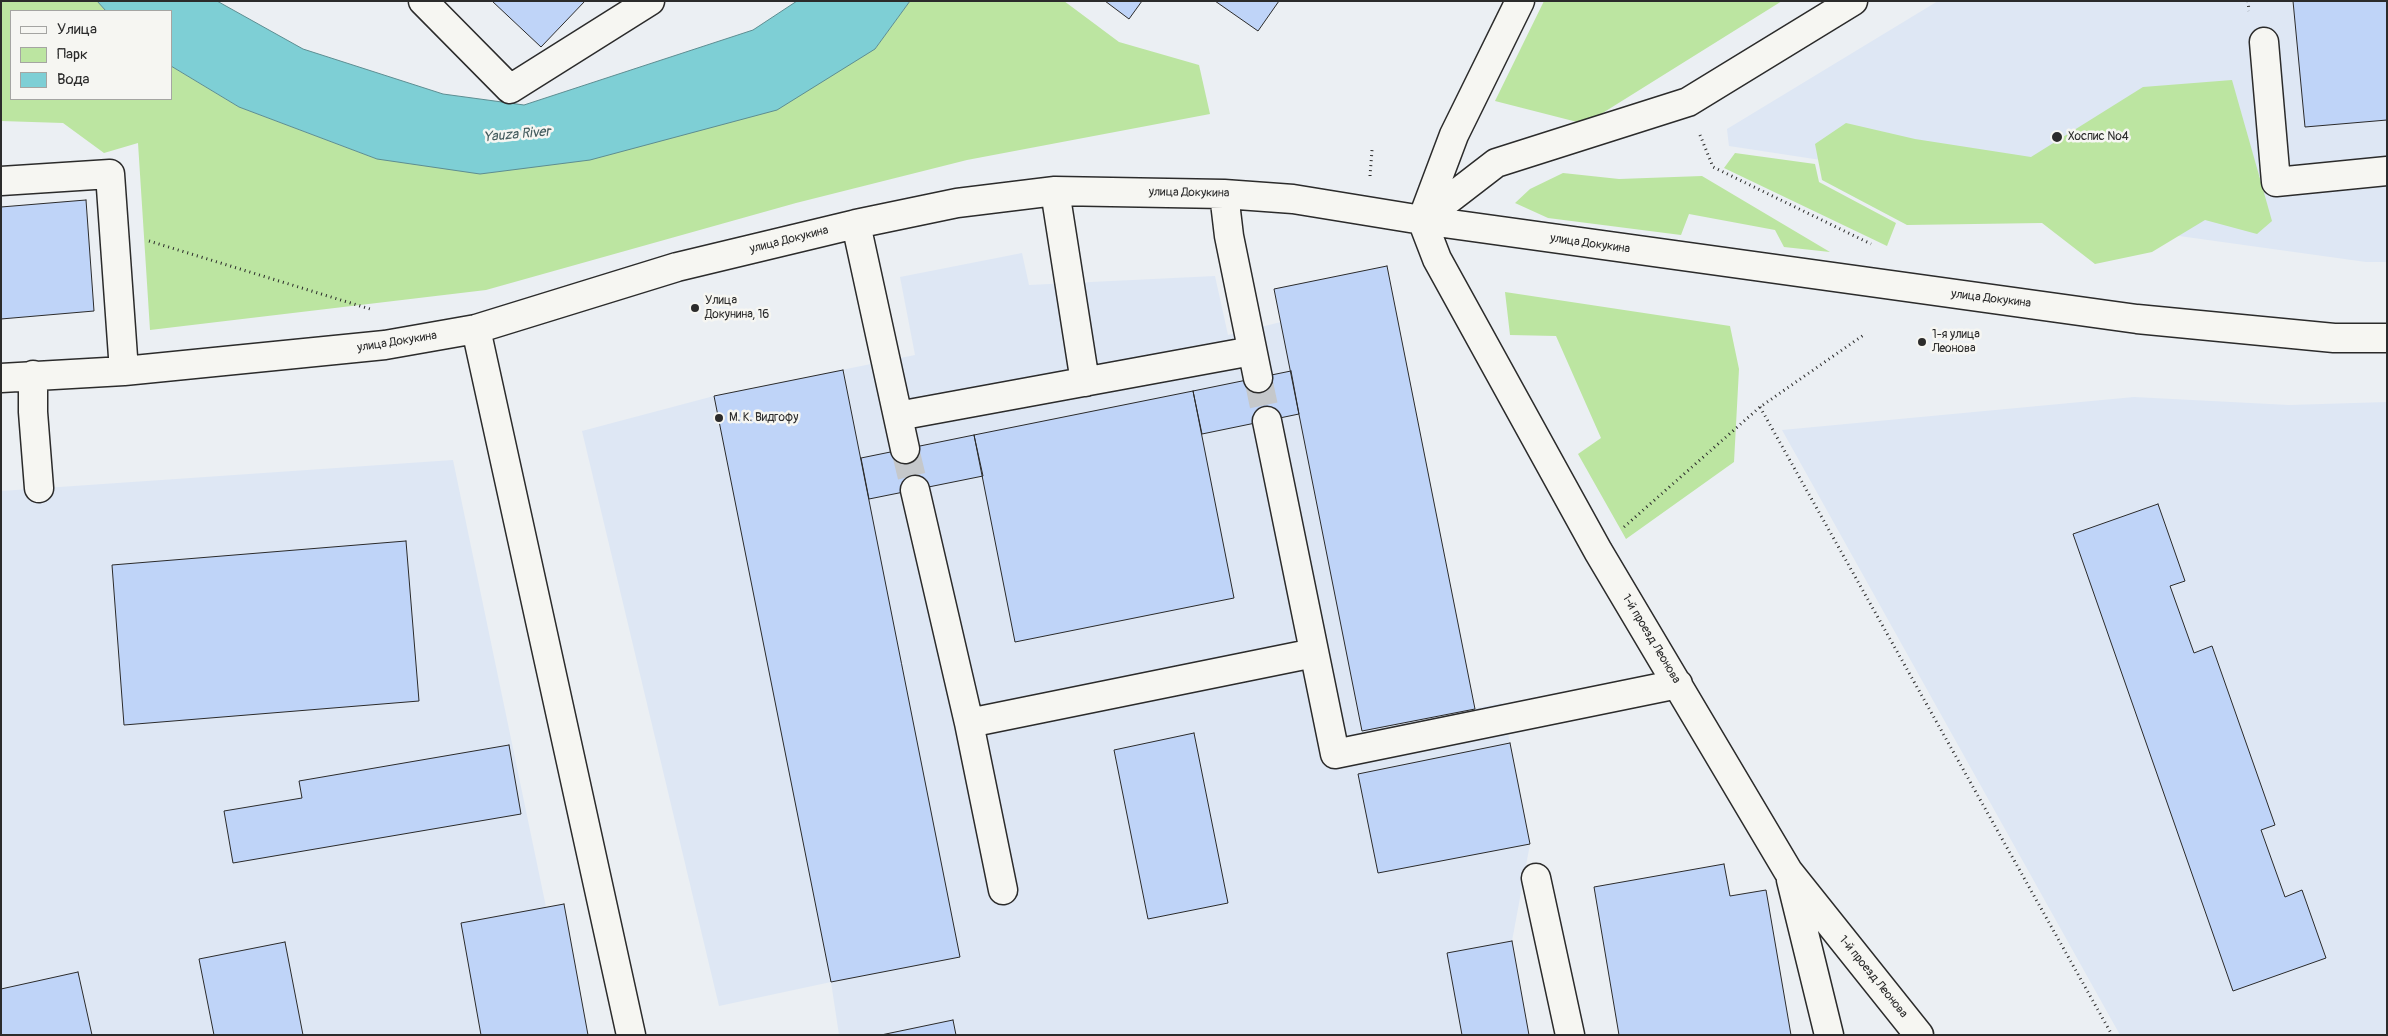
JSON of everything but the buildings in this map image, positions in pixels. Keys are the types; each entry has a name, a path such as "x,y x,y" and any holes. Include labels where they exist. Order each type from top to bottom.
{"street":[{"path":"423,1 510,89 650,1"},
{"path":"1422,220 1454,135 1520,1"},
{"path":"1422,220 1496,163 1688,102 1853,1"},
{"path":"2264,42 2276,182 2387,171"},
{"path":"1,181 110,174 124,371"},
{"path":"1055,191 1084,382"},
{"name":"улица Докукина","path":"1,378 124,371 385,345 476,329 677,267 856,224 957,204 1055,191 1224,194 1293,198 1422,220 2137,319 2334,338 2387,338"},
{"path":"1224,194 1229,236 1258,378"},
{"name":"1-й проезд Леонова","path":"1422,220 1437,259 1598,550 1788,871 1919,1035"},
{"path":"856,224 905,449"},
{"path":"476,329 631,1035"},
{"path":"898,416 1252,351"},
{"path":"33,375 33,412 39,488"},
{"path":"1267,421 1335,754 1678,684"},
{"path":"915,490 969,723 1003,890"},
{"path":"969,723 1314,653"},
{"path":"1788,871 1829,1035"},
{"path":"1536,878 1570,1035"}],"path":[{"path":"1688,102 1713,167 1878,247"},
{"path":"1370,176 1372,150"},
{"path":"113,230 375,310"},
{"path":"1598,550 1760,407 1865,334"},
{"path":"1760,407 2112,1035"}],"shaded area":[{"name":"Хоспис №4","path":"1938,1 2387,1 2387,262 2366,262 2172,235 2142,209 1729,146 1727,129"},
{"path":"1022,253 1029,285 1215,276 1228,335 1281,322 1274,289 1387,266 1475,708 1502,703 1530,844 1512,941 1529,1035 839,1035 831,982 719,1006 582,431 714,396 915,355 900,277"},
{"path":"2134,397 2289,405 2387,402 2387,1035 2120,1035 1782,430"},
{"path":"453,460 546,907 564,904 588,1035 1,1035 1,491"}],"green space":[{"path":"1,1 97,1 105,10 10,10 10,100 172,100 172,67 239,107 377,159 875,49 910,1 1064,1 1119,42 1199,65 1210,114 967,160 796,203 486,290 150,330 138,143 104,153 63,123 1,121"},
{"path":"1544,1 1782,1 1585,124 1495,101"},
{"path":"2232,80 2272,221 2257,234 2205,220 2152,252 2095,264 2042,223 1907,225 1822,180 1815,144 1846,123 1915,139 2031,157 2143,87"},
{"path":"1735,153 1815,164 1819,182 1896,223 1887,246 1724,168"},
{"path":"1563,173 1619,179 1702,176 1830,252 1784,247 1775,230 1689,214 1681,235 1548,218 1515,203 1530,189"},
{"path":"1505,292 1730,326 1739,369 1734,462 1626,539 1578,454 1601,438 1556,336 1510,335"}],"water":[{"name":"Yauza River","path":"97,1 217,1 303,49 443,94 524,105 753,30 797,1 910,1 875,49 777,110 590,160 480,174 377,159 239,107 172,67 172,10 105,10"}],"tunnel":[{"path":"1258,378 1267,421"},
{"path":"905,449 915,490"}],"place":[{"name":"Хоспис №4","path":"2057,137"},
{"name":"Улица Докунина, 16","path":"695,308"},
{"name":"1-я улица Леонова","path":"1922,342"},
{"name":"М. К. Видгофу","path":"719,418"}]}
